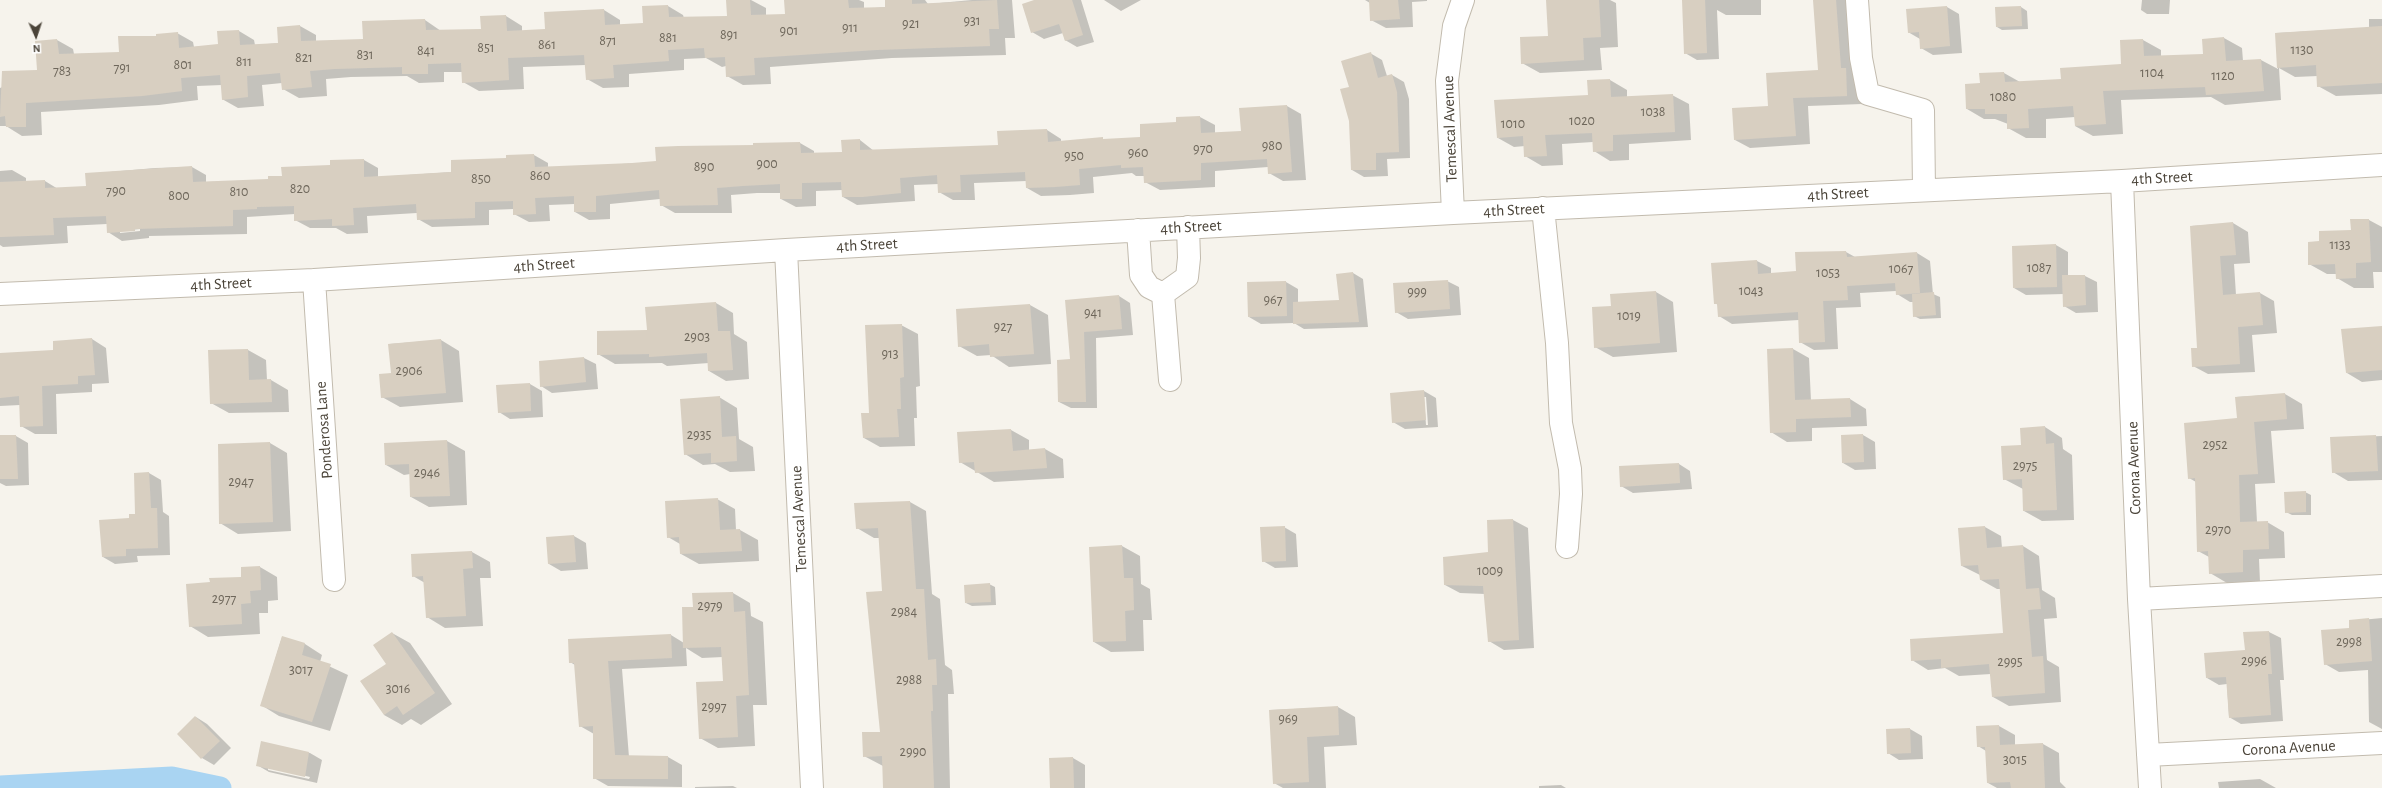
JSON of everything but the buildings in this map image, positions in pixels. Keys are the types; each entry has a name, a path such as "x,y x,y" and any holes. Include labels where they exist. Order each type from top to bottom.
{"street":[{"name":"Temescal Avenue","path":"1453,212 1446,81 1454,26 1463,0"},
{"path":"1857,0 1861,58 1868,94 1923,110 1924,190"},
{"name":"4th Street","path":"0,294 314,280 786,250 1453,212 2122,181 2382,165"},
{"name":"Corona Avenue","path":"2122,181 2139,599 2150,788"},
{"path":"1543,208 1557,343 1561,423 1570,469 1571,494 1567,547"},
{"path":"1163,294 1187,277 1190,258 1188,227"},
{"path":"1138,230 1141,275 1149,288 1163,294"},
{"name":"Temescal Avenue","path":"786,250 812,788"},
{"name":"Ponderosa Lane","path":"314,280 334,580"},
{"path":"1163,294 1170,380"},
{"path":"2139,599 2382,586"},
{"name":"Corona Avenue","path":"2148,755 2382,743"}],"waterway":[{"path":"0,787 172,778 220,788"}]}
